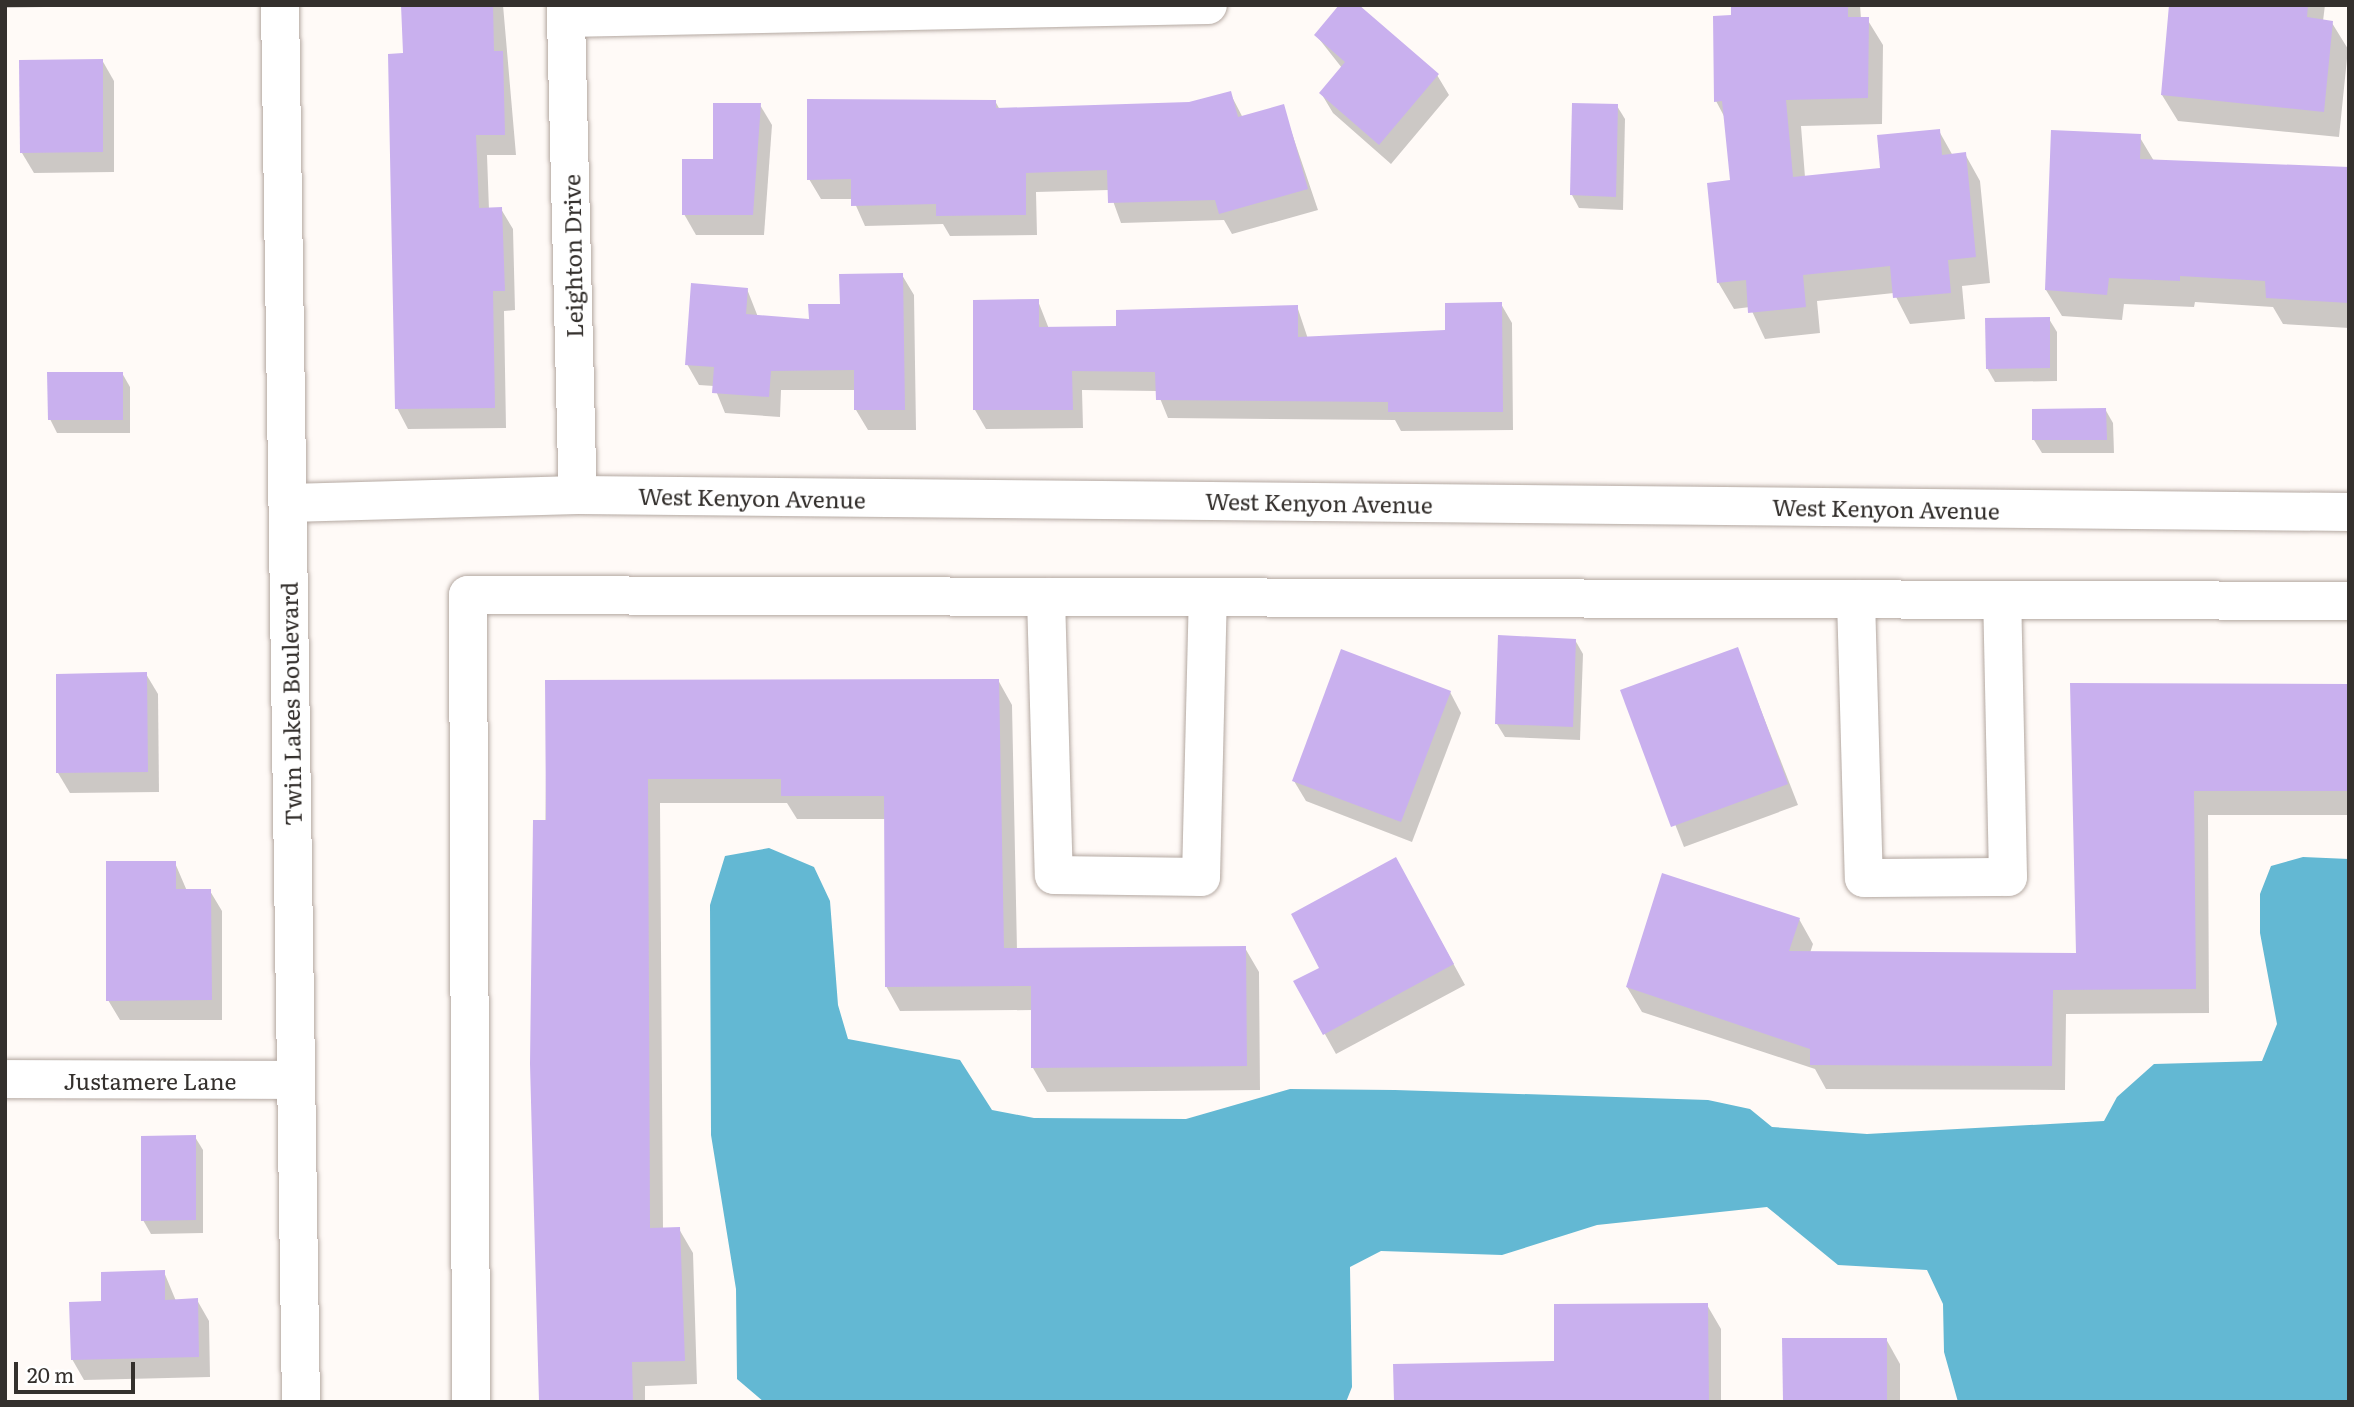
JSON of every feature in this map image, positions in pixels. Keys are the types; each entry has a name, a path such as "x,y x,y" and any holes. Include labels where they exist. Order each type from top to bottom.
{"street":[{"name":"Twin Lakes Boulevard","path":"280,5 289,503 294,1080 301,1402"},
{"name":"Leighton Drive","path":"578,495 566,12 1208,5"},
{"name":"West Kenyon Avenue","path":"289,503 578,495 2349,513"},
{"path":"471,1402 468,595 2349,601"},
{"path":"1046,597 1054,875 1201,877 1208,598"},
{"path":"1856,599 1864,878 2008,877 2002,600"},
{"name":"Justamere Lane","path":"5,1079 294,1080"}],"water":[{"path":"769,848 814,867 830,901 838,1005 848,1039 960,1060 992,1110 1034,1118 1186,1119 1290,1089 1395,1090 1708,1100 1750,1109 1772,1127 1867,1134 2104,1121 2117,1097 2154,1064 2262,1061 2277,1024 2260,933 2260,894 2271,866 2303,857 2349,859 2349,1402 1958,1402 1944,1352 1943,1304 1927,1270 1838,1265 1767,1207 1597,1225 1502,1255 1381,1251 1350,1267 1352,1387 1346,1402 764,1402 737,1379 736,1289 711,1135 710,905 725,856"}],"building":[{"path":"401,5 493,5 494,51 503,51 505,135 476,135 479,208 502,207 505,291 493,291 495,408 395,409 388,54 403,53"},
{"path":"1339,5 1359,5 1439,74 1379,145 1319,93 1345,62 1314,35"},
{"path":"1731,5 1848,5 1848,17 1869,17 1868,98 1786,100 1793,177 1880,168 1877,135 1940,129 1942,155 1966,152 1976,257 1948,260 1951,293 1893,298 1890,266 1803,275 1806,307 1748,313 1746,280 1717,283 1707,183 1730,180 1722,101 1714,102 1713,16 1731,15"},
{"path":"2169,5 2308,5 2307,17 2333,21 2324,112 2161,95"},
{"path":"103,59 103,152 20,153 19,60"},
{"path":"1231,91 1238,117 1284,104 1308,189 1219,214 1215,200 1108,203 1107,170 1026,173 1026,215 936,216 936,204 851,206 851,179 807,180 807,99 996,100 996,108 1189,102"},
{"path":"713,103 761,103 753,215 682,215 682,159 713,159"},
{"path":"1572,103 1618,104 1616,197 1570,195"},
{"path":"2051,130 2141,134 2140,159 2349,167 2349,303 2266,298 2265,281 2180,276 2180,281 2109,278 2107,295 2045,290"},
{"path":"903,273 905,410 854,410 854,370 771,371 769,397 712,393 714,367 685,365 691,283 748,288 746,314 809,319 808,304 840,304 839,274"},
{"path":"1039,299 1039,327 1116,326 1116,310 1298,305 1298,337 1445,330 1445,303 1502,302 1503,412 1388,412 1388,402 1156,400 1155,372 1072,371 1073,410 973,410 973,300"},
{"path":"2050,317 2050,368 1986,369 1985,318"},
{"path":"47,372 123,372 123,420 48,420"},
{"path":"2106,408 2107,440 2032,440 2032,409"},
{"path":"1498,635 1576,639 1573,727 1495,724"},
{"path":"1738,647 1788,784 1671,827 1620,690"},
{"path":"1341,649 1451,691 1401,822 1292,781"},
{"path":"147,672 148,772 56,773 56,674"},
{"path":"999,679 1004,948 1246,946 1247,1066 1031,1068 1031,986 885,987 884,796 781,796 781,779 648,779 650,1228 680,1227 685,1361 632,1362 633,1402 539,1402 530,1064 533,820 546,820 545,680"},
{"path":"2070,683 2349,684 2349,791 2194,791 2196,989 2053,990 2052,1066 1810,1065 1810,1049 1626,987 1662,873 1800,918 1789,951 2076,953"},
{"path":"1396,857 1454,964 1323,1035 1293,981 1319,968 1291,914"},
{"path":"106,861 176,861 176,889 211,889 212,1000 106,1001"},
{"path":"196,1135 196,1220 141,1221 141,1136"},
{"path":"165,1270 165,1300 198,1298 199,1357 71,1360 69,1302 101,1301 101,1272"},
{"path":"1708,1303 1709,1402 1394,1402 1393,1364 1554,1361 1554,1304"},
{"path":"1782,1338 1887,1338 1887,1402 1783,1402"}]}
